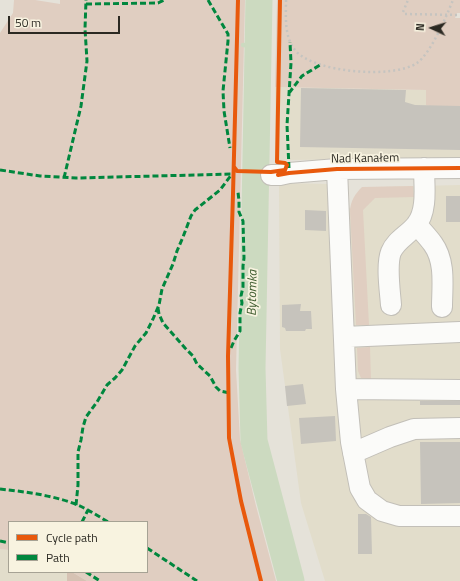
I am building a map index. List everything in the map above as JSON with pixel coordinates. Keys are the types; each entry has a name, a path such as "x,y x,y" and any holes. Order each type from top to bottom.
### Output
{"street":[{"path":"391,305 389,266 391,252 399,241 417,225 422,214 424,203 424,168"},
{"name":"Nad Kanałem","path":"270,175 337,169 460,168"},
{"path":"337,169 346,389 351,442 360,488 367,500 382,511 399,516 460,516"},
{"path":"417,225 434,245 439,256 442,266 442,307"},
{"path":"344,337 460,332"},
{"path":"346,389 460,390"},
{"path":"353,453 401,432 414,429 460,428"}],"path":[{"path":"286,0 288,32 290,42 294,50 311,62 340,70 356,72 392,71 407,68 416,63 425,55 447,15 453,0"},
{"path":"408,0 404,13 460,15"}],"shaded area":[{"path":"14,0 35,0 60,4 60,0 245,0 236,370 240,439 276,581 87,581 74,573 148,573 148,521 8,521 8,550 0,549 0,33 13,13"},
{"path":"277,0 460,0 460,13 457,13 455,18 460,18 460,113 426,105 426,90 275,87"},
{"path":"275,87 427,90 460,113 460,159 275,160"},
{"path":"279,183 331,184 331,207 352,208 374,187 460,185 460,581 325,581 301,503 280,349"},
{"path":"413,186 414,197 375,198 363,210 369,325 356,325 350,210 352,200 362,187"},
{"path":"370,347 371,379 361,378 358,371 357,348"},
{"path":"0,549 8,550 8,573 67,573 67,581 0,581"},
{"path":"67,573 74,573 87,581 67,581"}],"building":[{"path":"301,88 406,90 405,102 415,105 460,106 460,150 300,147"},
{"path":"446,196 460,196 460,222 446,222"},
{"path":"305,210 326,211 326,231 305,230"},
{"path":"301,304 300,311 311,311 312,329 306,329 305,331 286,331 285,328 282,327 282,305"},
{"path":"303,384 306,404 287,406 285,386"},
{"path":"420,401 460,401 460,405 420,405"},
{"path":"335,416 336,441 301,444 299,418"},
{"path":"420,442 460,442 460,503 421,504"},
{"path":"358,514 366,514 371,517 372,554 358,554"}],"waterway":[{"name":"Bytomka","path":"259,0 252,368 254,441 291,581"},
{"path":"243,45 258,46"}],"marked path":[{"path":"64,178 81,106 87,61 85,29 86,0"},
{"path":"86,4 158,3 164,0"},
{"path":"208,0 228,34 223,91 224,111 230,148"},
{"path":"289,168 287,125 291,63 290,42"},
{"path":"289,93 302,76 320,65"},
{"path":"0,170 40,176 76,178 235,174"},
{"path":"76,505 78,485 78,452 86,417 107,385 122,370 135,346 146,333 159,305 162,289 191,216 195,210 220,190 232,174"},
{"path":"231,348 240,331 241,296 243,287 243,221 239,212 238,192"},
{"path":"158,308 163,323 193,356 197,364 210,376 216,387 220,391 230,393"},
{"path":"0,489 32,493 65,500 84,508 106,521"},
{"path":"82,521 88,510"},
{"path":"0,541 8,543"},
{"path":"148,549 197,581"},
{"path":"88,573 100,581"}],"cycle path":[{"path":"238,0 228,356 229,438 241,501 261,581"},
{"path":"234,167 237,171 271,172 285,170 287,165 285,163 277,162 280,0"},
{"path":"278,175 337,169 460,168"}]}
